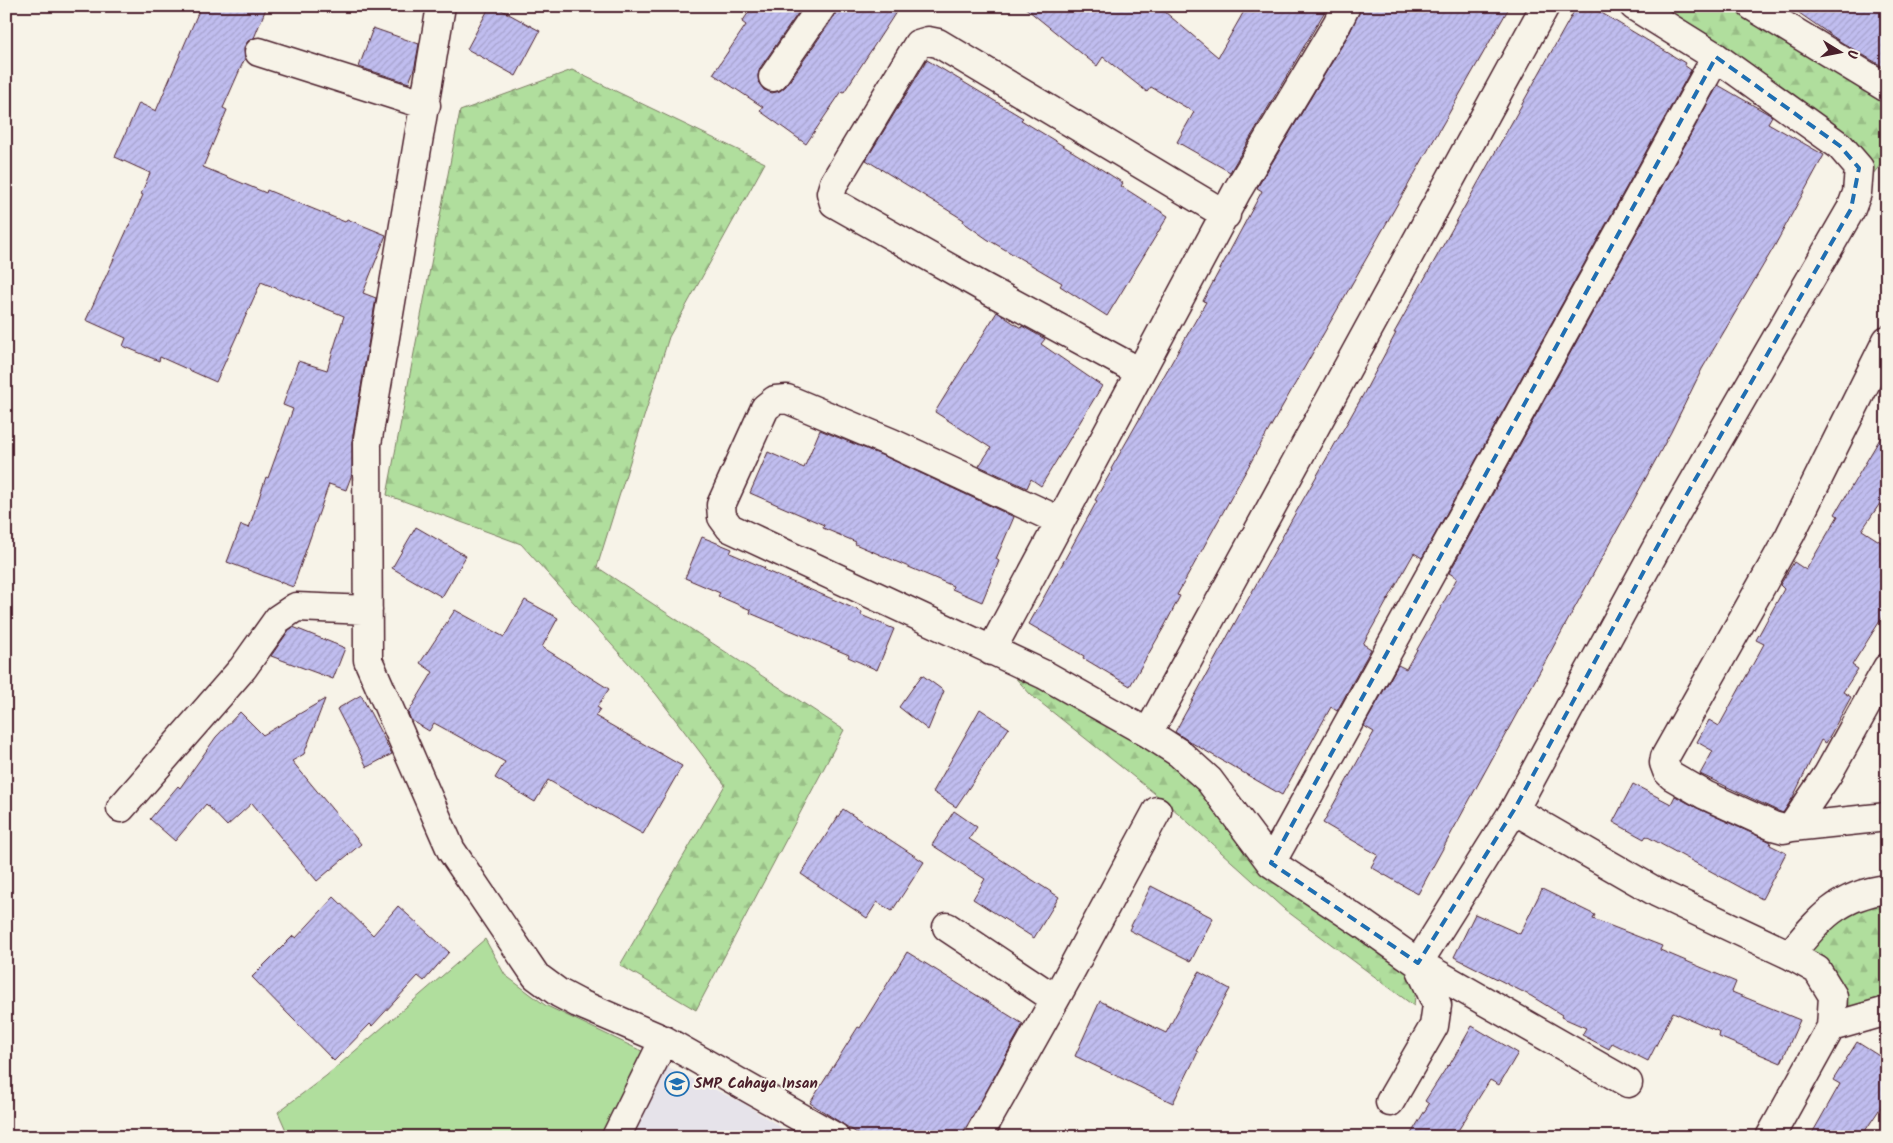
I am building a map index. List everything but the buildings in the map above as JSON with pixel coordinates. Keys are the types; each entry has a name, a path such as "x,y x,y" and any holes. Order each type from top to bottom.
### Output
{"street":[{"path":"441,6 426,105 367,444 368,660 451,850 536,976 558,993 578,1004 664,1040 835,1137"},
{"path":"773,77 822,6"},
{"path":"991,650 1226,215 1237,191 1346,6"},
{"path":"1148,733 1545,6"},
{"path":"1418,963 1514,810 1669,525 1851,209 1857,193 1859,168 1840,146 1716,57 1634,6"},
{"path":"1768,11 1887,88"},
{"path":"1140,372 834,203 831,193 834,183 918,44 928,41 938,43 1226,215"},
{"path":"258,52 426,105"},
{"path":"1271,864 1716,57"},
{"path":"1887,340 1790,535 1665,757 1664,763 1667,771 1705,795 1778,828 1887,817"},
{"path":"1060,521 892,443 787,399 775,400 765,408 721,505 722,517 730,528 1045,675 1148,733 1179,753 1208,780 1271,864 1363,924 1418,963 1628,1083"},
{"path":"121,808 244,668 278,619 296,607 368,610"},
{"path":"1792,827 1828,774 1887,668"},
{"path":"1514,810 1658,893 1790,955 1817,970 1833,996 1831,1027 1770,1137"},
{"path":"978,1137 1055,1000 1157,811"},
{"path":"1790,955 1814,925 1840,904 1868,891 1887,889"},
{"path":"946,927 1055,1000"},
{"path":"1390,1102 1434,1026 1436,1005 1418,963"},
{"path":"1831,1027 1887,1011"},
{"path":"616,1137 664,1040"}],"highlighted area":[{"path":"1716,57 1840,146 1859,168 1851,209 1669,525 1514,810 1418,963 1271,863"}],"shaded area":[{"name":"SMP Cahaya Insan","path":"662,1064 743,1103 796,1137 624,1137"}],"green space":[{"path":"1634,6 1752,6 1887,88 1887,157 1857,193 1859,168"},
{"path":"572,70 765,163 669,337 597,567 844,730 696,1010 620,965 725,785 656,694 521,544 387,495 460,111"},
{"path":"991,651 1108,709 1243,825 1418,963 1414,1006 1284,909 1169,805 1031,695"},
{"path":"1887,889 1887,1011 1831,1027 1833,996 1790,955"},
{"path":"485,939 505,975 545,1005 648,1054 607,1137 289,1137 278,1112 326,1076"}],"place":[{"name":"SMP Cahaya Insan","path":"677,1084"}]}
